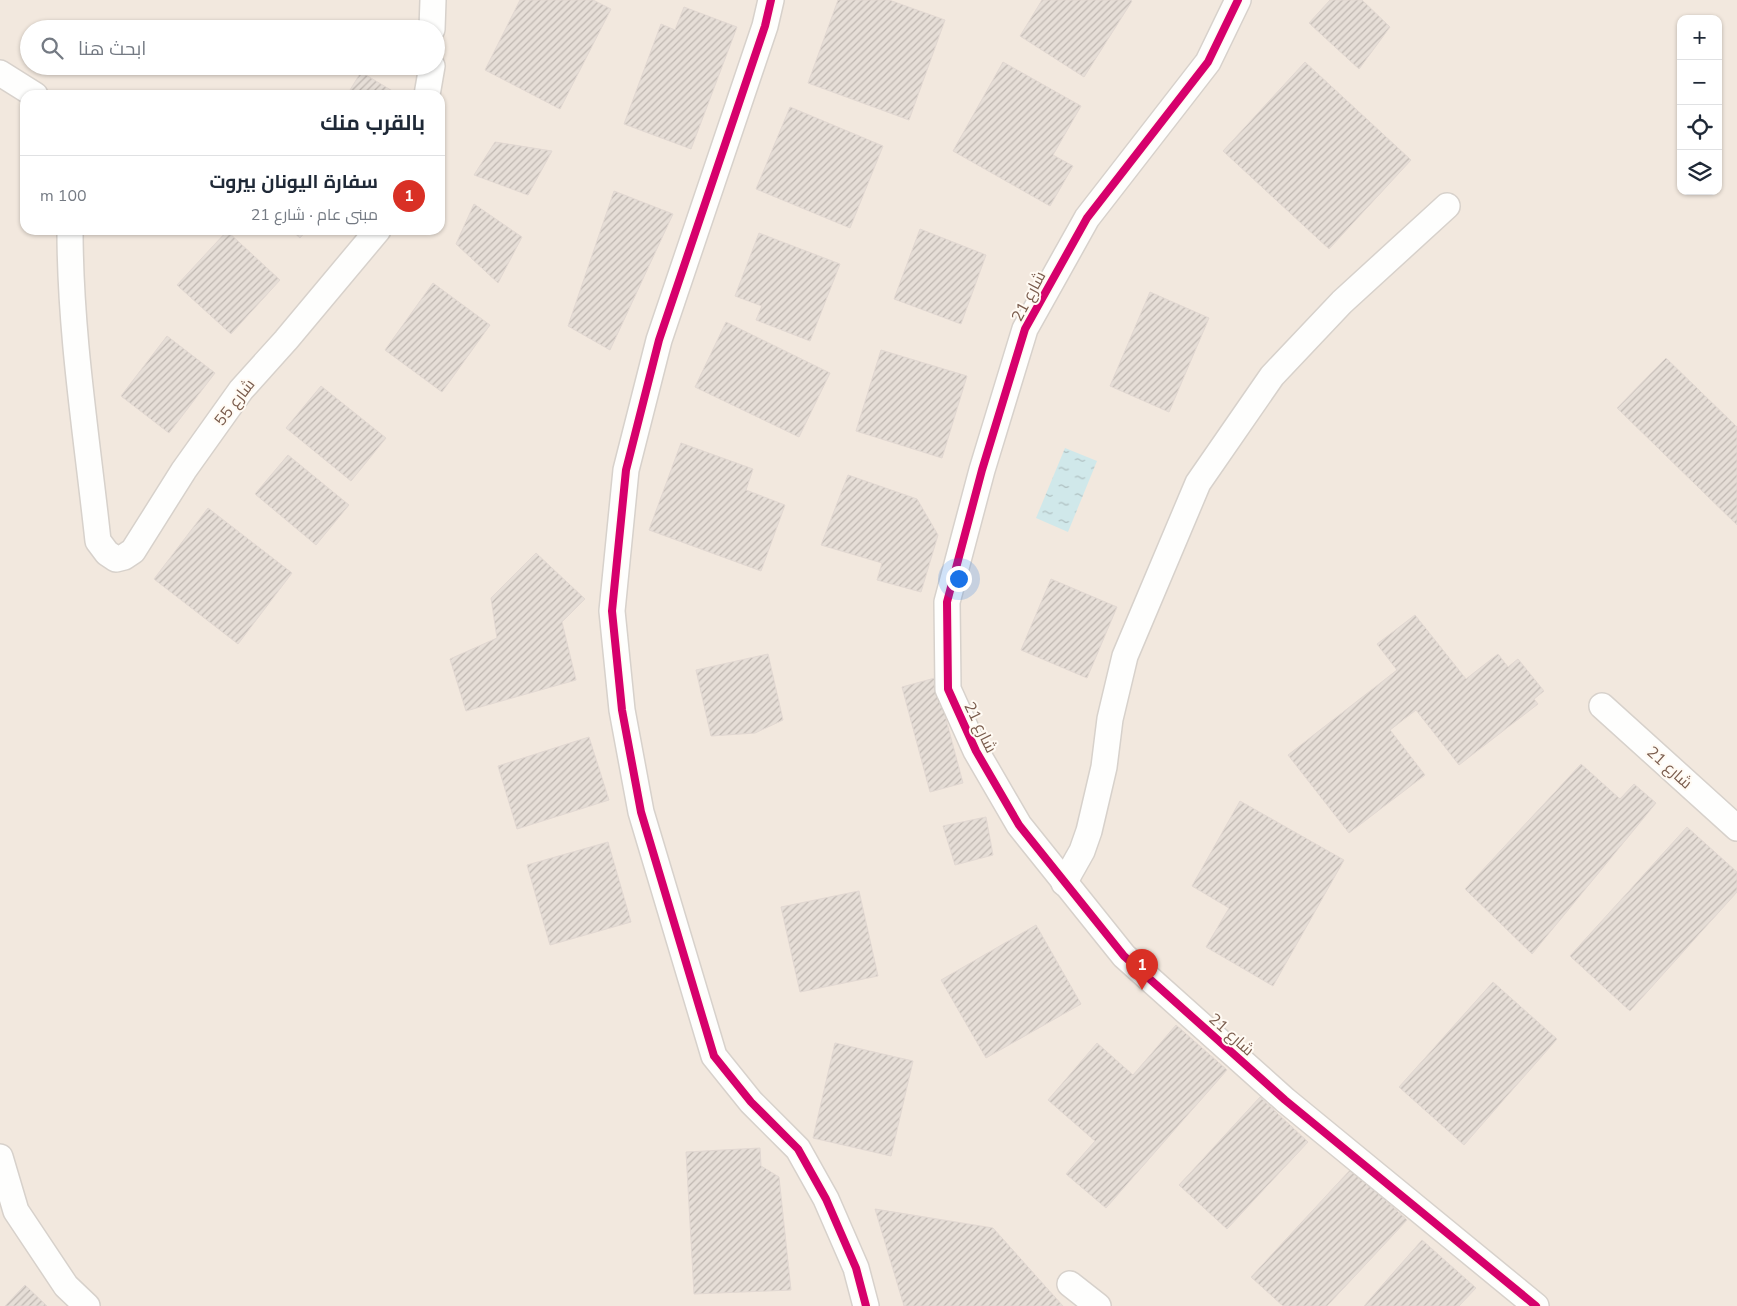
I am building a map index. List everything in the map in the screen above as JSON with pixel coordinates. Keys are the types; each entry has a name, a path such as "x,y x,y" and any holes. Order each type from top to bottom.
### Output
{"street":[{"path":"432,0 432,20"},
{"path":"771,0 765,26 659,340 626,470 612,611 622,710 641,812 714,1056 751,1102 798,1149 833,1216 856,1268 866,1306"},
{"name":"شارع 21","path":"1238,0 1208,62 1087,218 1024,329 982,470 947,602 948,690 976,751 1019,825 1124,956 1285,1100 1536,1306"},
{"path":"0,74 27,90"},
{"path":"428,90 430,75"},
{"path":"1064,883 1082,851 1089,831 1104,768 1110,720 1125,656 1198,483 1272,376 1342,302 1447,206"},
{"name":"شارع 55","path":"70,235 70,266 79,375 98,541 107,553 116,559 133,552 184,470 241,390 351,265 374,235"},
{"name":"شارع 21","path":"1602,706 1737,828"},
{"path":"0,1157 16,1211 66,1286 87,1306"},
{"path":"1070,1284 1098,1306"}],"shaded area":[{"path":"0,0 1737,0 1737,1306 0,1306"}],"water":[{"path":"1065,448 1097,461 1068,532 1036,518"}],"building":[{"path":"520,0 593,0 611,9 560,109 485,70"},
{"path":"838,0 889,0 945,20 909,120 808,83"},
{"path":"1042,0 1132,1 1084,77 1020,36"},
{"path":"1330,0 1362,0 1390,27 1359,69 1309,23"},
{"path":"684,7 737,27 691,149 624,124 661,24 675,30"},
{"path":"1003,62 1081,106 1053,155 1073,166 1050,206 953,151"},
{"path":"1305,62 1411,160 1329,249 1223,151"},
{"path":"359,75 366,75 391,90 350,90"},
{"path":"790,107 883,146 850,228 756,189"},
{"path":"495,142 552,151 528,195 474,175"},
{"path":"614,191 673,214 610,350 568,326"},
{"path":"474,204 522,237 498,283 456,244"},
{"path":"920,229 986,255 961,324 894,299"},
{"path":"759,233 840,264 810,341 756,320 762,306 735,296"},
{"path":"223,235 231,235 280,280 231,334 177,285"},
{"path":"433,283 490,325 442,392 385,350"},
{"path":"1150,292 1209,318 1169,412 1110,386"},
{"path":"726,322 830,373 799,437 695,387"},
{"path":"167,336 215,373 169,433 121,396"},
{"path":"881,350 967,376 942,458 856,431"},
{"path":"1666,358 1737,427 1737,525 1617,408"},
{"path":"321,386 386,438 351,481 286,428"},
{"path":"681,443 753,469 746,490 785,505 761,571 649,530"},
{"path":"288,455 349,505 316,545 255,494"},
{"path":"848,475 917,499 938,535 921,592 877,580 882,563 821,545"},
{"path":"208,508 292,573 238,644 154,579"},
{"path":"536,553 585,599 562,622 576,680 466,711 450,659 497,638 491,598"},
{"path":"1051,579 1117,607 1087,678 1021,650"},
{"path":"1415,615 1466,679 1498,654 1508,667 1518,659 1544,691 1534,699 1538,704 1459,765 1416,710 1390,730 1425,775 1349,833 1288,755 1397,670 1377,644"},
{"path":"768,654 783,720 755,733 711,736 696,670"},
{"path":"935,678 963,783 930,792 902,687"},
{"path":"589,737 609,800 517,829 498,766"},
{"path":"1581,764 1620,799 1634,784 1656,803 1532,954 1465,889"},
{"path":"1240,801 1344,860 1273,986 1206,947 1229,908 1192,886"},
{"path":"986,817 993,855 955,865 943,826"},
{"path":"1687,827 1737,872 1737,892 1630,1011 1570,956"},
{"path":"608,842 631,922 550,945 527,865"},
{"path":"859,891 878,976 800,992 781,907"},
{"path":"1036,925 1081,1004 986,1058 941,980"},
{"path":"1493,982 1557,1039 1464,1145 1399,1087"},
{"path":"1176,1025 1227,1070 1106,1208 1066,1174 1095,1141 1048,1100 1097,1043 1133,1075"},
{"path":"835,1043 913,1061 891,1156 813,1138"},
{"path":"1260,1097 1308,1142 1227,1229 1179,1185"},
{"path":"760,1148 761,1166 779,1177 791,1290 694,1294 686,1152"},
{"path":"1351,1169 1407,1220 1327,1306 1283,1306 1251,1277"},
{"path":"875,1209 993,1228 1063,1306 904,1306"},
{"path":"1422,1240 1476,1288 1459,1306 1364,1306"},
{"path":"25,1285 47,1306 5,1306"}],"cycle path":[{"path":"771,0 765,26 659,340 626,470 612,611 622,710 641,812 714,1056 751,1102 798,1149 826,1199 856,1268 866,1306"},
{"path":"1238,0 1208,62 1087,218 1025,329 982,470 947,602 948,689 976,751 1019,825 1124,956 1285,1100 1536,1306"}],"place":[{"name":"سفارة اليونان بيروت","path":"1142,990"}]}
